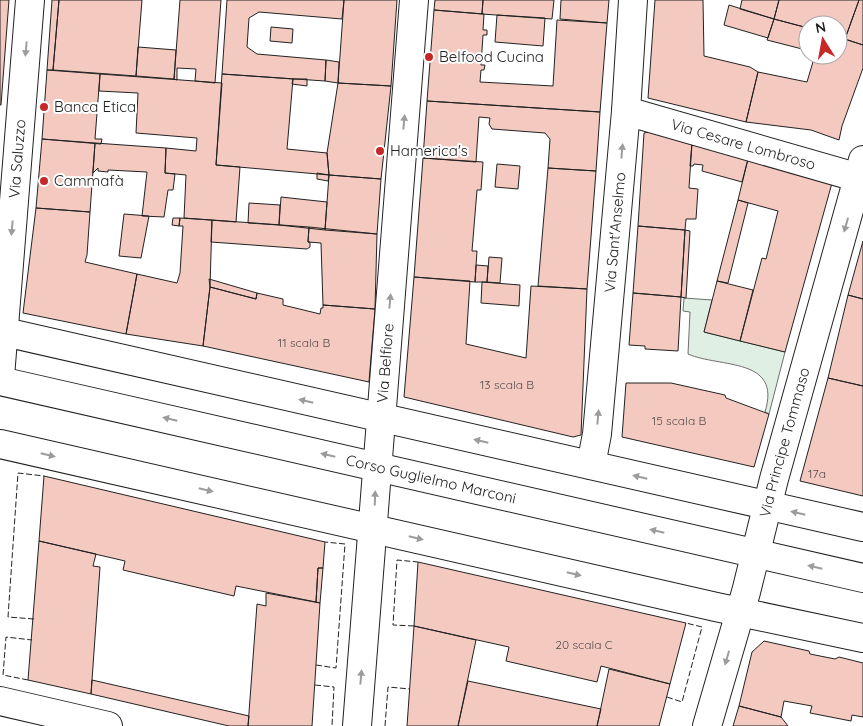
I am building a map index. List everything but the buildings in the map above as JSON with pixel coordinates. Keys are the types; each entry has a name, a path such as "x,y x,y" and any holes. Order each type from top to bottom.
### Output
{"street":[{"path":"0,154 12,0"},
{"name":"Via Saluzzo","path":"0,377 4,289 30,0"},
{"name":"Via Belfiore","path":"357,726 414,0"},
{"name":"Via Sant'Anselmo","path":"590,465 597,434 626,111 633,0"},
{"name":"Via Cesare Lombroso","path":"626,111 862,173"},
{"name":"Via Principe Tommaso","path":"707,726 862,173"},
{"path":"2,332 863,527"},
{"name":"Corso Guglielmo Marconi","path":"0,381 863,578"},
{"path":"0,444 716,607 863,638"},
{"path":"793,622 811,614 863,624"},
{"path":"0,701 108,726"}],"green space":[{"path":"684,298 712,300 704,332 785,352 769,414 765,412 768,394 765,382 757,373 731,364 688,354 690,312 683,311"}],"fence":[{"path":"34,619 8,617 18,473 44,476"},
{"path":"316,665 336,668 345,544 325,542"},
{"path":"414,626 393,625 397,560 418,562"},
{"path":"667,697 682,702 702,627 686,623"},
{"path":"28,680 3,675 6,637 32,640"},
{"path":"315,685 334,687 332,726"},
{"path":"385,726 388,687 410,689"}],"place":[{"name":"Belfood Cucina","path":"429,57"},
{"name":"Banca Etica","path":"44,107"},
{"name":"Hamerica's","path":"380,151"},
{"name":"Cammafà","path":"44,181"}]}
